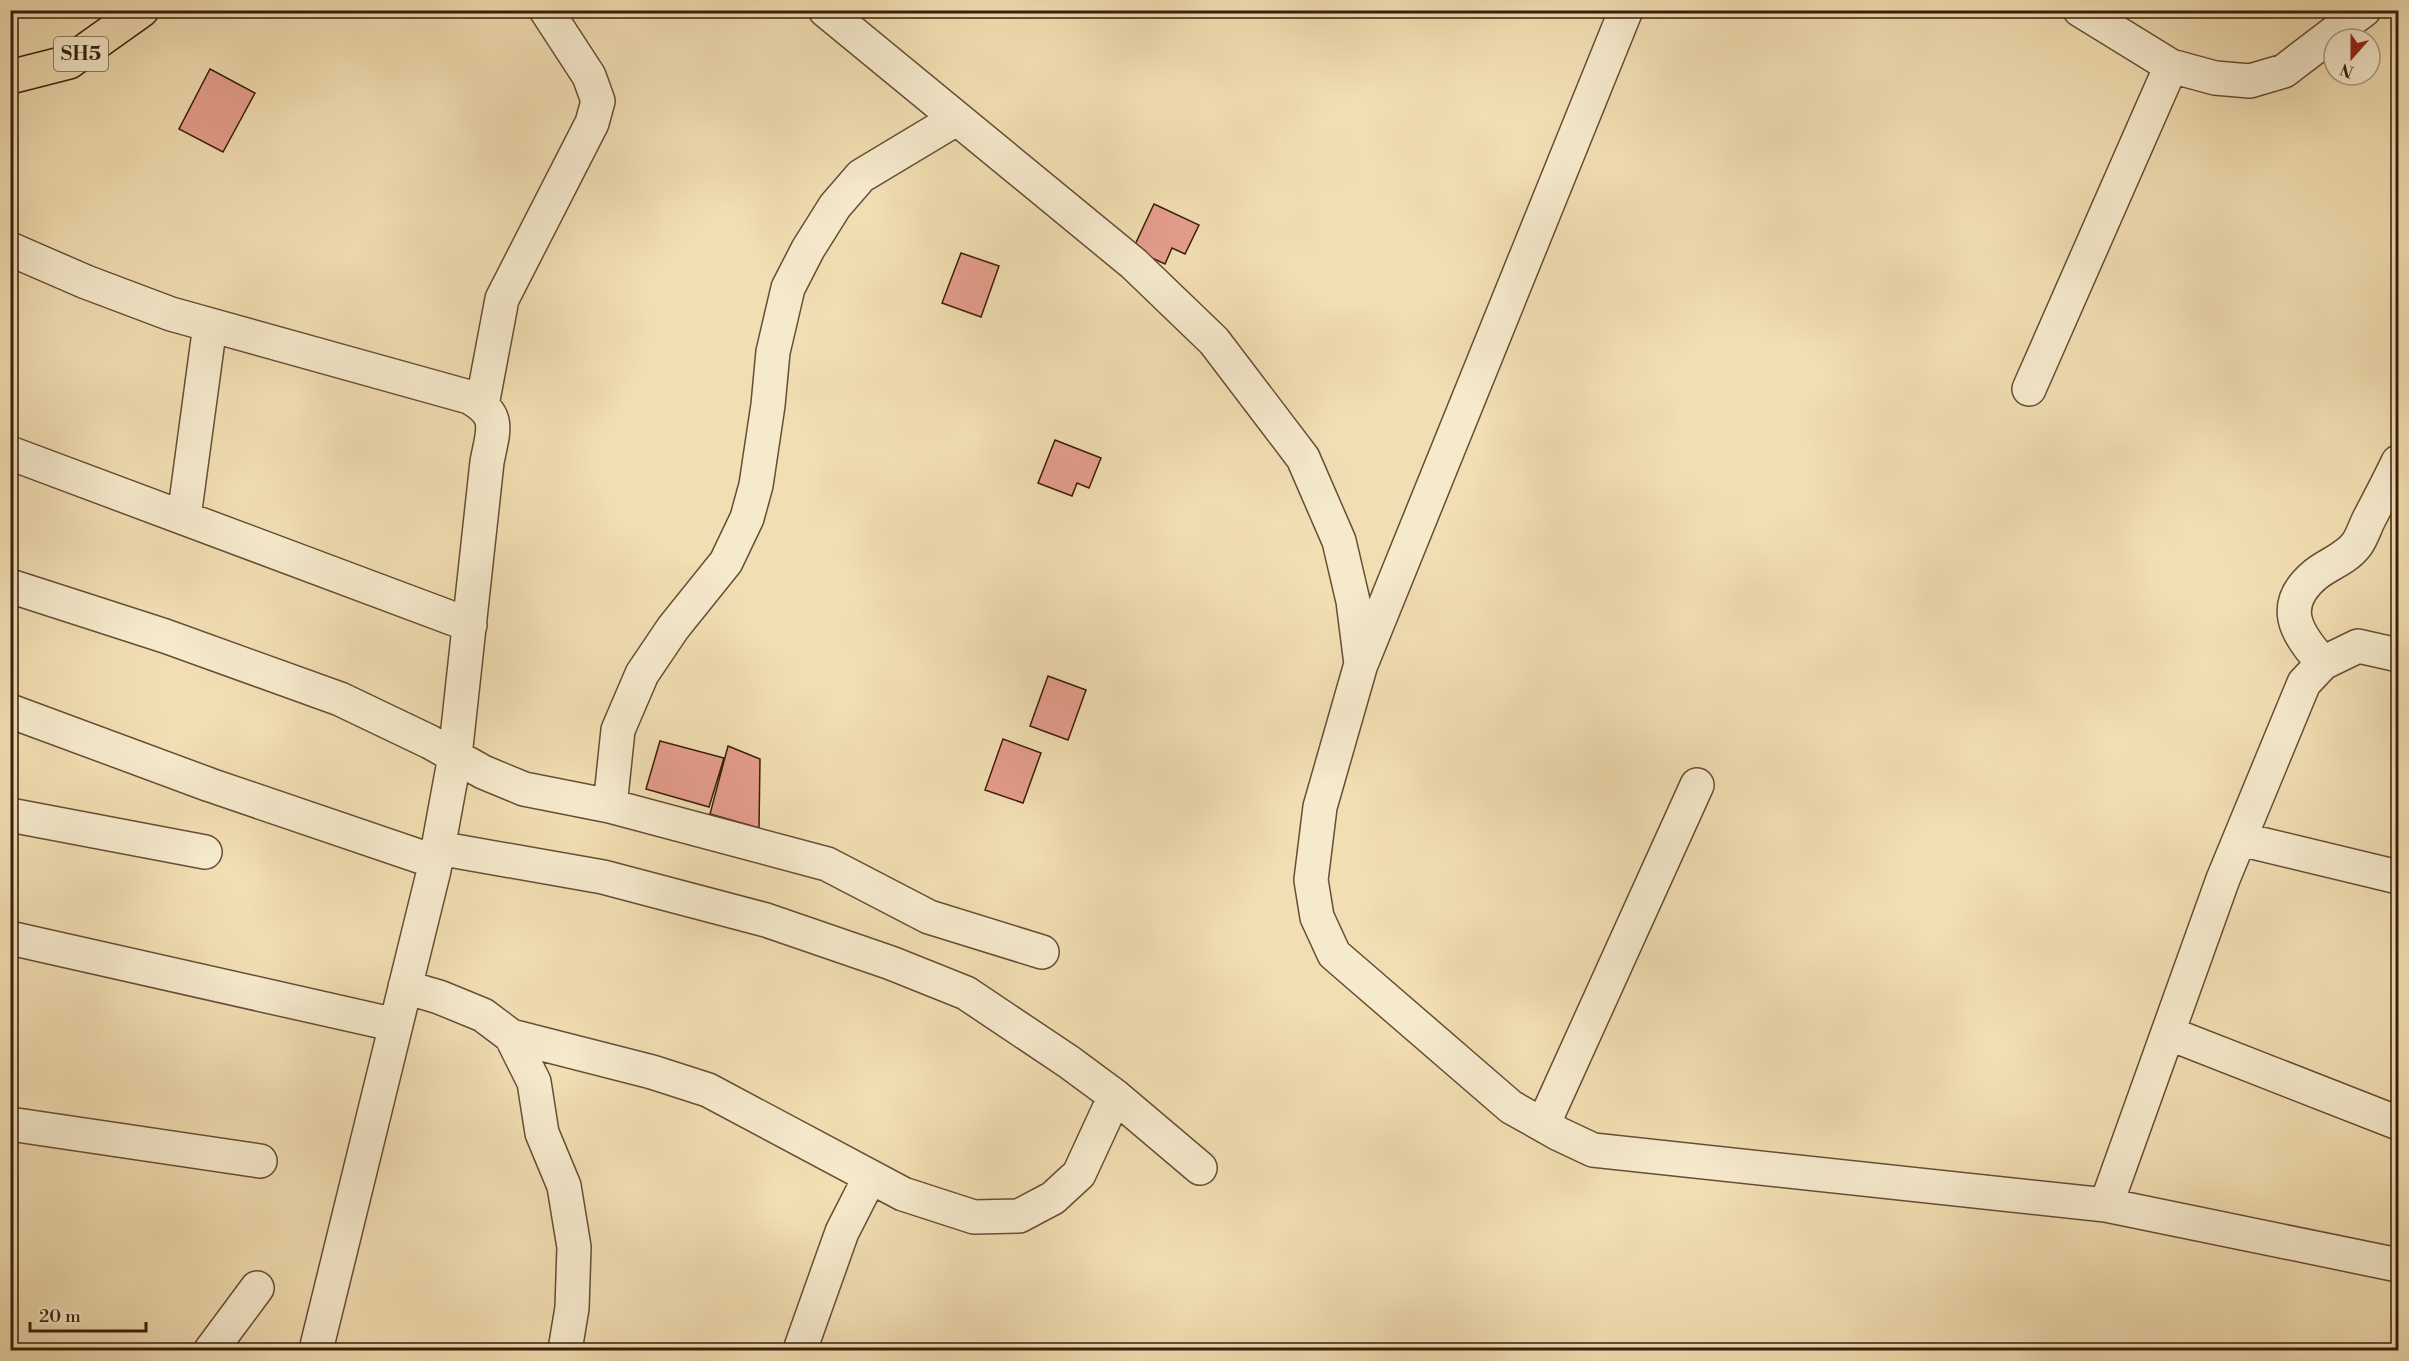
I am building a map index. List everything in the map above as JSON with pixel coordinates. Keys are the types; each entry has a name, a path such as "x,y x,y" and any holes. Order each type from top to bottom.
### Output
{"main road":[{"name":"SH5","path":"10,77 69,62 142,10"}],"street":[{"path":"482,405 502,299 592,123 598,101 590,76 546,10"},
{"path":"825,10 1134,264 1206,333 1303,458 1339,541 1353,601 1361,664"},
{"path":"1626,10 1361,664 1320,807 1311,880 1317,917 1334,954 1511,1107 1593,1149 2106,1205 2398,1265"},
{"path":"2080,10 2171,66 2215,78 2250,81 2284,71 2364,10"},
{"path":"2029,388 2171,66"},
{"path":"610,806 618,730 642,674 673,627 726,562 747,518 756,485 768,405 772,352 788,288 808,249 835,206 861,176 956,119"},
{"path":"10,249 86,282 171,314 469,397 482,405 491,415 493,430 487,462 455,756 437,855 315,1350"},
{"path":"184,518 210,325"},
{"path":"10,453 470,625"},
{"path":"2323,663 2309,648 2296,628 2294,606 2300,592 2317,573 2340,560 2357,544 2398,462"},
{"path":"10,586 165,636 340,699 483,772 524,789 610,806 827,864 929,917 1042,952"},
{"path":"2106,1205 2223,879 2304,683 2323,663 2383,635 2398,631"},
{"path":"2358,646 2398,655"},
{"path":"10,711 210,785 437,855 603,877 766,920 891,963 966,993 1019,1027 1115,1096 1200,1167"},
{"path":"1543,1125 1697,785"},
{"path":"10,815 205,852"},
{"path":"2240,840 2398,877"},
{"path":"10,938 396,1025"},
{"path":"405,987 439,997 483,1015 511,1036 652,1072 708,1089 903,1194 974,1216 1019,1216 1053,1198 1079,1174 1115,1096"},
{"path":"2168,1032 2398,1123"},
{"path":"511,1036 534,1082 542,1133 564,1186 574,1247 572,1308 565,1350"},
{"path":"10,1124 260,1161"},
{"path":"800,1350 842,1232 870,1177"},
{"path":"211,1350 257,1288"}],"building":[{"path":"210,69 255,93 223,152 179,129"},
{"path":"1154,204 1199,225 1185,254 1172,248 1165,264 1133,249"},
{"path":"961,253 999,266 981,317 942,303"},
{"path":"1055,440 1101,458 1089,488 1077,483 1072,496 1038,483"},
{"path":"1048,676 1086,690 1068,740 1030,726"},
{"path":"1003,739 1041,753 1023,803 985,790"},
{"path":"660,741 724,758 709,807 646,789"},
{"path":"728,746 760,759 759,828 710,814"}]}
